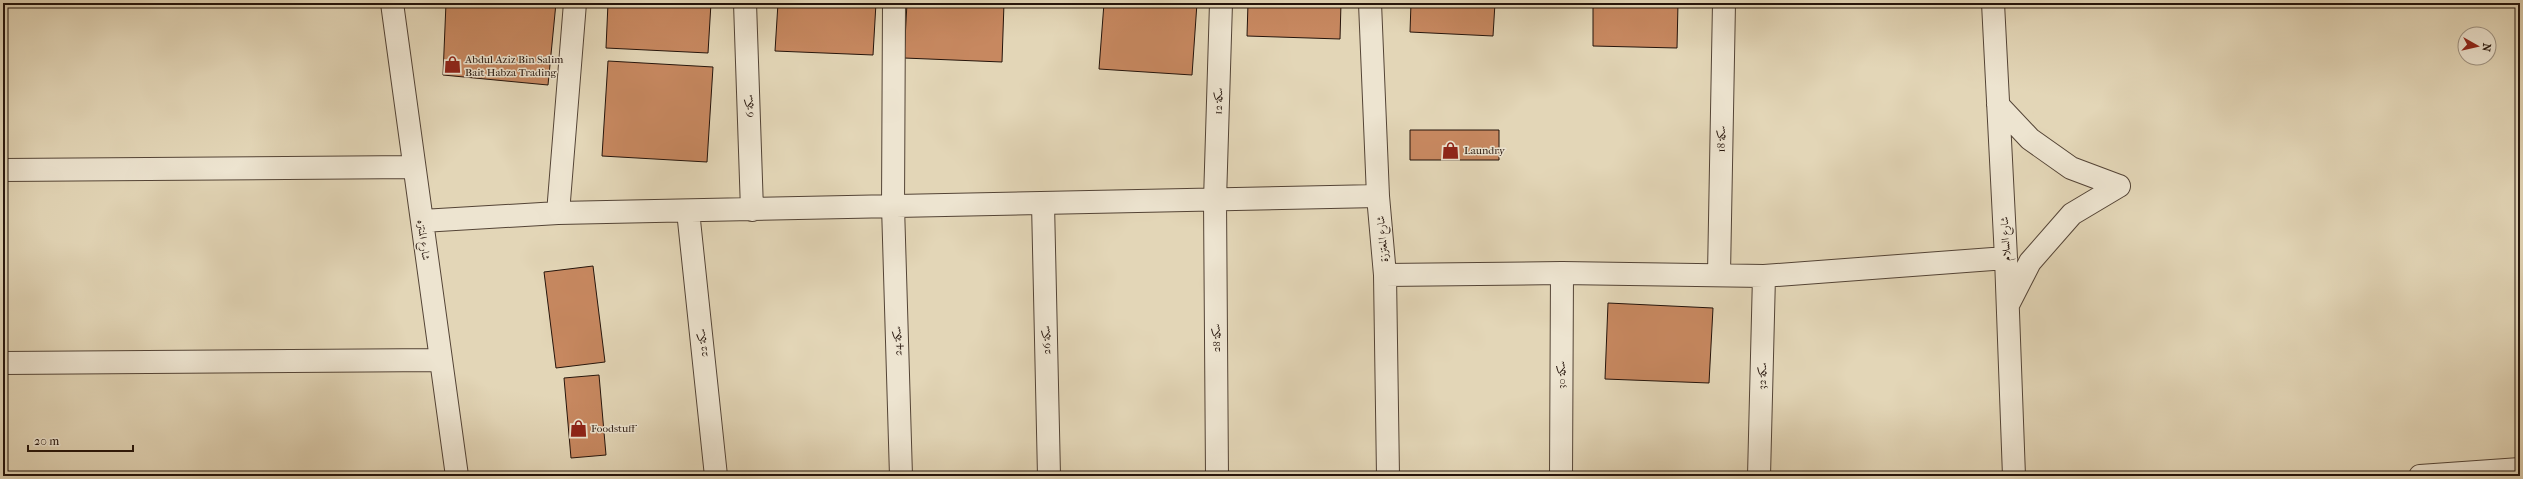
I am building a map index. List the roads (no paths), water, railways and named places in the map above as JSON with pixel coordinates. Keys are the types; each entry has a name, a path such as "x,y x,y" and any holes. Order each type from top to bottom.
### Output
{"street":[{"name":"شارع المنتزه","path":"392,3 457,476"},
{"path":"558,214 575,3"},
{"name":"سكة 6","path":"745,3 752,210"},
{"name":"سكة 24","path":"894,3 893,206 902,476"},
{"name":"سكة 12","path":"1215,200 1221,3"},
{"name":"شارع المعتززة","path":"1370,3 1378,196 1384,275 1388,476"},
{"name":"سكة 18","path":"1719,274 1724,3"},
{"name":"شارع السلام","path":"1993,3 2006,258 2014,476"},
{"path":"1998,104 2030,139 2071,168 2119,186 2072,214 2030,262 2008,306"},
{"path":"3,170 414,167"},
{"path":"422,221 558,214 1378,196"},
{"name":"سكة 28","path":"1215,200 1217,476"},
{"name":"سكة 26","path":"1043,203 1049,476"},
{"name":"سكة 22","path":"688,211 716,476"},
{"path":"1384,275 1562,273 1719,274 1764,276 2006,258"},
{"name":"سكة 30","path":"1561,476 1562,273"},
{"name":"سكة 32","path":"1759,476 1764,276"},
{"path":"3,363 440,360"},
{"path":"2420,476 2520,469"}],"place":[{"name":"Abdul Aziz Bin Salim Bait Habza Trading","path":"452,65"},
{"name":"Laundry","path":"1451,150"},
{"name":"Foodstuff","path":"578,428"}]}
